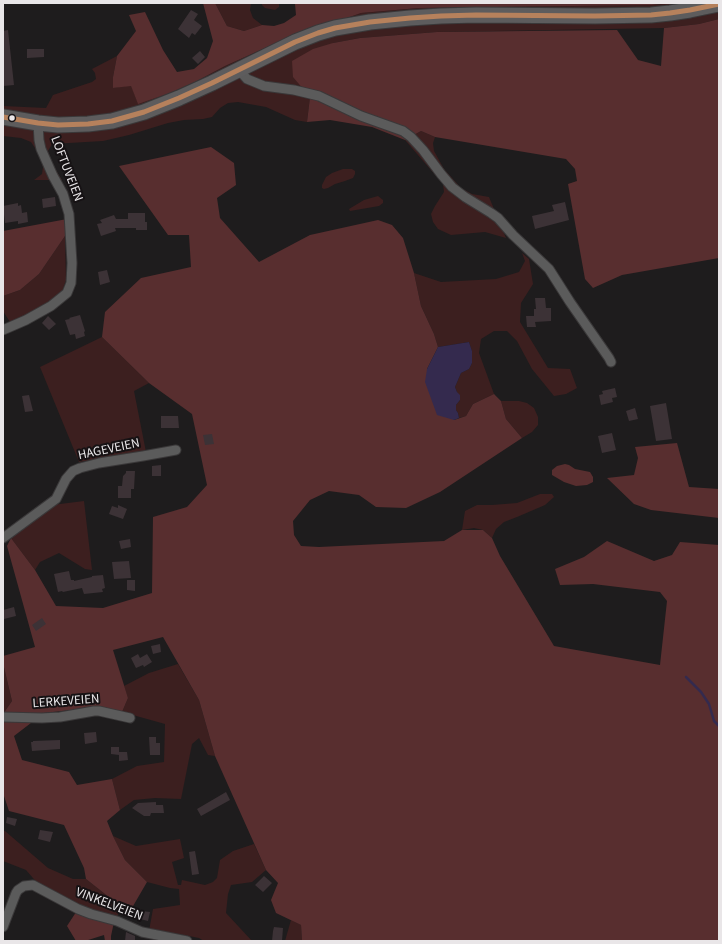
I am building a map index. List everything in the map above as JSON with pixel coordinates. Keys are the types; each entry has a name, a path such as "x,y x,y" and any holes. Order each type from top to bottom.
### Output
{"main road":[{"path":"3,117 38,123 80,124 112,120 144,112 212,83 295,42 335,28 370,22 410,18 476,15 651,15 690,10 719,4"}],"street":[{"path":"239,70 247,79 264,86 290,89 319,96 361,116 403,131 411,137 452,186 465,197 498,218 513,235 549,269 611,362"},
{"name":"LOFTUVEIEN","path":"3,330 51,306 67,293 71,283 71,224 69,214 63,194 41,149 38,123"},
{"name":"HAGEVEIEN","path":"3,538 56,499 66,479 73,471 99,463 176,450"},
{"name":"LERKEVEIEN","path":"3,717 60,717 99,711 130,718"},
{"name":"VINKELVEIEN","path":"3,927 18,890 24,886 33,885 78,910 117,921 142,932 187,941"}],"shaded area":[{"path":"203,3 215,3 227,26 244,31 262,25 274,26 284,23 296,15 294,3 670,3 652,5 419,8 361,13 274,44 225,66 195,82 138,104 131,86 113,88 113,77 117,56 136,31 129,15 145,12 163,50 177,72 194,69 207,58 213,41"},
{"path":"215,3 251,3 250,10 253,18 262,25 244,31 227,26"},
{"path":"262,3 279,3 279,7 275,10 265,8"},
{"path":"671,3 719,3 719,19 699,24 664,28 437,32 360,38 333,43 310,97 307,122 295,120 266,107 238,102 228,103 220,108 212,117 168,123 103,141 52,144 48,151 54,167 62,180 34,180 42,174 43,167 39,154 31,142 21,138 3,136 3,106 46,108 53,95 92,82 96,79 95,73 92,69 117,56 113,77 113,88 131,85 138,103 195,82 225,66 274,44 361,13 419,8 652,5"},
{"path":"719,19 719,258 622,275 593,288 585,279 568,184 577,181 575,169 566,159 435,137 421,131 405,140 372,127 330,120 307,122 310,97 293,77 292,61 313,49 333,43 360,38 437,32 617,30 638,60 661,66 664,28 699,24"},
{"path":"421,131 435,137 433,143 434,151 444,169 461,188 472,194 489,197 506,238 485,232 451,235 438,229 433,222 431,214 444,192 443,184 405,140"},
{"path":"211,147 234,163 236,185 217,198 220,218 259,262 310,235 378,220 392,225 403,238 414,273 421,306 434,334 438,347 427,369 454,420 466,416 473,404 494,394 501,401 506,419 522,438 440,492 406,508 376,507 359,495 329,491 310,500 293,521 294,535 301,546 319,547 444,541 462,530 483,530 492,538 500,556 554,646 660,665 667,601 660,592 593,584 560,585 555,569 584,557 607,541 654,561 672,555 680,542 719,545 719,941 302,941 301,925 276,913 271,900 278,883 266,870 215,756 199,700 163,637 113,650 128,698 122,712 99,707 44,713 14,736 22,760 69,772 77,785 112,779 120,810 107,821 125,860 147,882 129,913 86,879 84,868 64,825 9,811 3,793 3,714 12,701 3,663 3,656 35,647 7,546 11,538 35,570 56,606 103,608 152,593 153,517 187,507 207,485 192,414 149,383 102,337 105,312 141,278 191,267 189,235 168,235 119,166"},
{"path":"343,169 352,169 355,171 353,178 328,188 322,188 326,177"},
{"path":"378,196 383,200 383,203 379,206 350,211 349,209 364,200"},
{"path":"67,219 65,236 39,274 20,290 3,296 3,231"},
{"path":"65,236 66,280 62,292 49,302 10,322 3,311 3,296 20,290 39,274"},
{"path":"522,253 529,259 533,284 521,303 520,322 548,368 570,369 577,388 566,394 554,396 532,369 517,341 507,331 494,331 481,339 479,353 494,394 473,404 466,416 459,418 456,405 460,400 455,387 461,373 469,369 472,363 472,351 469,342 438,347 434,334 421,306 414,273 441,282 496,279 519,272 525,261"},
{"path":"102,337 149,383 134,391 146,452 79,462 40,367"},
{"path":"469,342 472,351 472,363 469,369 461,373 455,387 460,395 460,400 456,405 459,418 454,420 437,415 425,382 427,369 438,347"},
{"path":"501,401 519,401 527,403 534,408 538,417 538,425 532,432 522,438 506,419"},
{"path":"677,443 689,487 719,489 719,518 651,510 634,504 607,478 634,475 638,458 635,447"},
{"path":"565,464 575,469 590,472 593,477 593,482 587,485 576,486 564,482 552,475 552,470 557,466"},
{"path":"540,494 552,494 554,497 545,505 504,522 496,529 492,538 483,530 474,528 462,530 465,511 477,505 517,503"},
{"path":"84,501 92,570 85,569 59,553 40,562 35,570 11,538 52,505"},
{"path":"3,663 12,701 3,714"},
{"path":"178,664 199,700 215,756 208,755 199,738 192,744 181,799 155,798 134,800 120,810 112,779 137,766 164,762 165,724 122,712 128,698 124,686 149,673"},
{"path":"3,831 5,831 48,868 73,879 86,879 129,913 119,913 114,922 39,885 26,870 3,861"},
{"path":"113,836 136,846 180,839 184,858 172,862 178,885 181,885 182,880 205,885 213,882 217,878 220,860 233,851 254,844 266,870 252,882 231,885 228,894 226,913 252,941 204,941 199,938 179,934 149,931 153,909 180,905 179,889 147,882 125,860"},
{"path":"80,906 114,922 111,941 105,941 104,935 85,941 76,941 67,926"},
{"path":"291,920 301,925 302,941 285,941"}],"building":[{"path":"191,10 198,14 194,20 202,26 195,35 192,33 189,38 178,29"},
{"path":"8,30 14,85 3,86 3,31"},
{"path":"27,49 44,49 44,57 27,58"},
{"path":"200,51 205,57 198,64 192,58"},
{"path":"55,197 56,206 43,208 42,199"},
{"path":"565,202 569,220 535,229 532,216 554,211 552,205"},
{"path":"18,203 18,206 21,205 22,213 27,212 28,222 18,224 18,221 5,223 3,206"},
{"path":"128,213 145,213 147,230 136,230 136,228 115,228 116,231 101,236 97,224 102,223 100,220 114,215 116,219 128,219"},
{"path":"107,270 110,282 100,285 98,272"},
{"path":"535,298 545,298 546,308 551,308 551,321 535,322 536,327 527,327 526,316 534,316 534,309 536,309"},
{"path":"80,315 85,336 76,339 75,334 70,335 65,320"},
{"path":"48,316 56,324 49,330 42,323"},
{"path":"615,388 617,397 612,398 613,402 601,405 599,395 603,394 602,391"},
{"path":"29,395 33,411 25,412 22,396"},
{"path":"666,403 672,439 656,441 650,406"},
{"path":"635,408 638,419 629,421 626,411"},
{"path":"161,416 178,416 179,428 161,428"},
{"path":"612,433 616,450 602,453 598,436"},
{"path":"212,434 214,444 205,445 203,435"},
{"path":"161,465 161,476 152,476 152,466"},
{"path":"126,471 135,471 134,489 131,489 131,498 118,498 118,486 122,486 123,476"},
{"path":"118,505 127,509 123,519 109,514 112,506 118,508"},
{"path":"130,539 131,547 121,549 119,541"},
{"path":"129,561 131,578 114,579 112,562"},
{"path":"69,571 71,580 74,581 92,576 103,575 105,588 102,589 103,592 84,594 82,588 58,592 54,574"},
{"path":"127,580 135,580 135,591 127,590"},
{"path":"14,607 16,616 4,619 3,610"},
{"path":"42,618 46,624 36,631 32,625"},
{"path":"160,644 161,652 153,654 151,646"},
{"path":"138,654 140,658 147,654 152,662 144,667 143,665 136,668 131,658"},
{"path":"96,732 97,742 85,744 84,733"},
{"path":"149,737 156,737 156,743 160,743 160,755 150,755"},
{"path":"60,740 60,749 32,751 31,742 33,741"},
{"path":"111,747 119,747 119,752 127,752 128,760 119,761 119,755 111,754"},
{"path":"226,792 230,800 201,816 197,809"},
{"path":"156,802 156,805 163,805 164,813 151,813 150,816 144,816 132,808 138,803"},
{"path":"7,817 17,819 15,826 6,823"},
{"path":"40,830 53,832 50,842 38,839"},
{"path":"195,851 199,874 192,875 189,852"},
{"path":"264,876 272,883 263,892 255,885"},
{"path":"142,911 150,912 148,921 140,919"},
{"path":"274,927 283,928 282,941 272,941"},
{"path":"126,932 135,936 135,941 125,941"}],"waterway":[{"path":"686,677 701,692 709,704 714,721 719,726"}],"transit line":[{"path":"3,117 58,125 88,124 112,121 144,112 179,98 295,42 318,33 335,28 370,22 410,18 476,15 651,15 690,10 719,4"}]}
